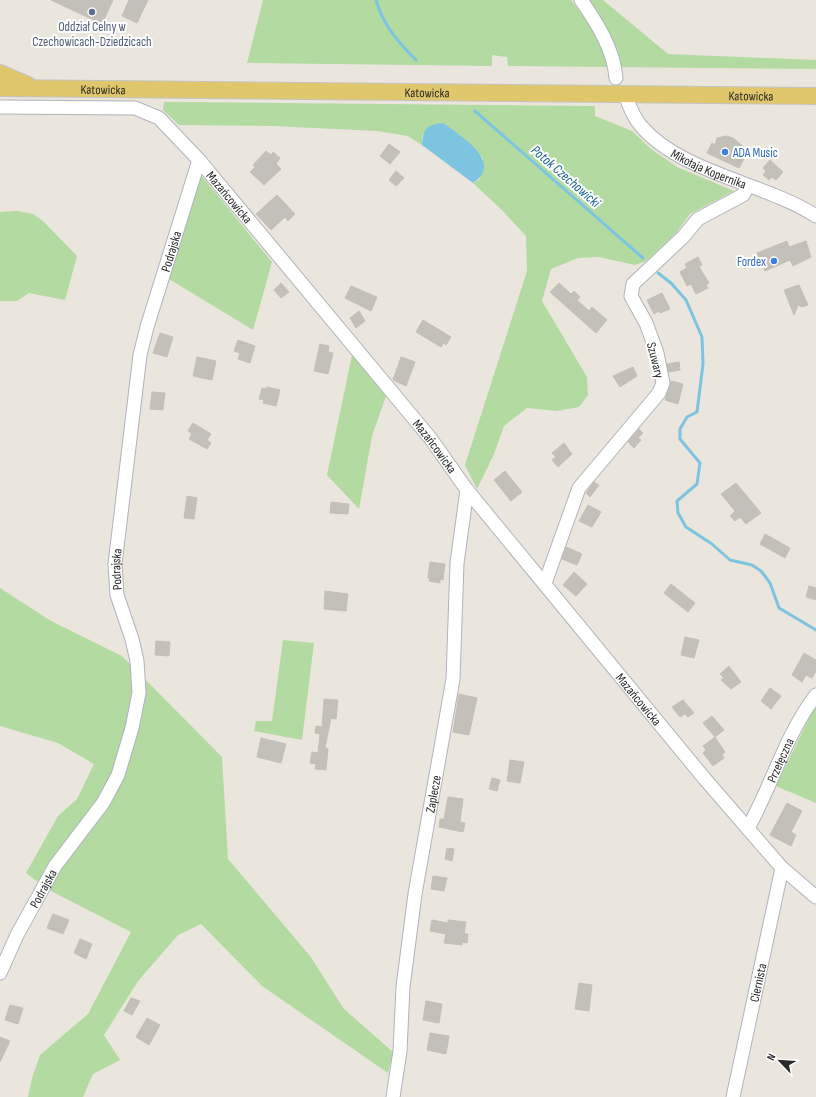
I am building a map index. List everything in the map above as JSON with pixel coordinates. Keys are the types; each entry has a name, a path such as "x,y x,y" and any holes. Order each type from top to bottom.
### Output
{"main road":[{"name":"Katowicka","path":"0,73 37,89"},
{"name":"Katowicka","path":"0,88 816,96"}],"street":[{"path":"581,0 609,48 615,64 616,78"},
{"name":"Mikołaja Kopernika","path":"625,94 633,115 641,127 659,144 685,158 748,186 798,205 816,216"},
{"name":"Mazańcowicka","path":"0,107 135,108 158,118 199,160 431,439 467,490 704,778 782,868 816,897"},
{"name":"Podrajska","path":"0,973 17,935 55,866 103,802 118,775 132,728 139,693 137,661 132,639 117,595 115,564 140,356 147,327 199,160"},
{"name":"Szuwary","path":"545,583 579,488 658,393 663,383 657,353 646,323 631,296 633,284 683,237 698,219 743,195 748,186"},
{"name":"Zaplecze","path":"393,1097 400,1051 402,987 415,894 453,679 457,563 467,490"},
{"name":"Przełęczna","path":"748,828 759,808 802,713 816,695"},
{"name":"Ciernista","path":"733,1097 782,868"}],"green space":[{"path":"263,0 571,0 580,12 587,0 603,0 668,54 816,60 816,69 508,66 507,57 492,55 492,66 247,63"},
{"path":"164,102 595,106 595,116 632,131 651,149 677,167 734,191 690,214 676,233 646,261 635,265 599,257 578,258 551,269 542,301 587,377 588,395 579,407 557,411 527,408 504,426 494,454 477,489 465,465 527,271 526,236 502,210 473,183 480,179 483,158 459,135 442,123 422,135 422,145 408,136 377,131 273,126 179,125 163,110"},
{"path":"201,175 272,262 253,330 169,279"},
{"path":"17,211 33,214 43,221 77,256 65,300 29,293 17,301 0,301 0,212"},
{"path":"352,355 386,396 372,436 359,509 327,475"},
{"path":"0,588 51,621 122,656 222,757 228,859 310,956 344,1009 393,1052 388,1073 262,986 201,924 178,935 138,981 104,1035 120,1060 93,1074 83,1097 28,1097 32,1078 40,1055 88,1014 131,932 47,889 26,873 58,816 77,799 94,764 58,743 0,726"},
{"path":"283,640 314,643 302,740 254,731 256,721 272,721"},
{"path":"815,706 816,707 816,803 776,786"}],"water":[{"path":"443,123 468,142 482,158 484,167 482,175 473,183 422,145 423,135 426,129 433,125"}],"building":[{"name":"Oddział Celny w Czechowicach-Dziedzicach","path":"51,0 113,0 102,24"},
{"path":"129,0 148,0 137,23 122,16"},
{"name":"ADA Music","path":"726,136 733,138 743,146 746,155 739,168 707,153 712,143 715,145 717,138"},
{"path":"389,144 400,152 390,164 380,156"},
{"path":"266,151 271,155 273,152 280,158 276,164 281,169 264,185 250,172 255,167 253,165"},
{"path":"770,160 783,172 776,180 772,177 769,180 763,175 766,171 763,168"},
{"path":"396,171 404,178 396,186 389,180"},
{"path":"277,195 295,214 288,221 285,217 271,230 256,214"},
{"path":"787,241 789,247 806,241 811,257 793,266 790,260 765,271 757,253"},
{"path":"698,257 702,265 699,266 709,283 706,285 708,288 696,294 691,284 687,286 680,272 687,268 685,264"},
{"path":"281,283 289,292 281,298 274,290"},
{"path":"559,283 571,294 574,291 580,297 577,300 589,311 592,307 607,320 596,333 550,292"},
{"path":"799,285 808,305 802,307 798,305 794,315 784,290"},
{"path":"351,286 377,297 371,311 345,298"},
{"path":"662,293 670,309 660,313 659,311 654,314 647,300"},
{"path":"359,311 365,321 356,328 350,318"},
{"path":"423,320 451,337 446,345 443,343 441,347 416,332"},
{"path":"160,333 173,337 167,357 153,353"},
{"path":"238,340 255,346 250,363 238,359 240,353 234,351"},
{"path":"320,344 329,346 328,352 333,353 328,374 314,371"},
{"path":"197,357 216,361 212,380 193,376"},
{"path":"401,357 415,362 406,386 393,380"},
{"path":"679,362 680,370 669,372 667,364"},
{"path":"633,367 637,376 620,387 613,376"},
{"path":"671,381 683,384 678,404 665,400"},
{"path":"267,387 280,390 276,406 263,403 264,400 259,399 262,388 267,389"},
{"path":"152,392 165,393 163,410 150,409"},
{"path":"193,423 211,434 207,440 211,443 207,449 189,439 192,434 188,431"},
{"path":"639,429 643,433 638,438 641,440 634,448 628,442"},
{"path":"564,443 572,454 558,467 552,460 556,457 552,453"},
{"path":"505,471 522,492 511,501 494,480"},
{"path":"594,482 599,485 590,497 586,493"},
{"path":"736,483 761,513 746,524 740,517 735,521 730,516 735,511 721,494"},
{"path":"187,496 197,498 194,519 184,518"},
{"path":"331,502 349,504 348,514 330,513"},
{"path":"588,505 601,512 592,527 579,521"},
{"path":"765,534 790,548 785,558 760,544"},
{"path":"566,547 582,554 577,565 562,559"},
{"path":"430,562 445,564 443,580 440,579 440,583 429,581"},
{"path":"574,572 587,584 576,596 563,585"},
{"path":"671,584 695,603 688,612 664,593"},
{"path":"809,586 816,588 816,600 806,597"},
{"path":"325,591 348,594 346,611 324,609"},
{"path":"685,637 699,640 694,658 681,655"},
{"path":"156,641 170,642 169,656 155,655"},
{"path":"804,653 816,660 816,671 812,678 806,675 802,682 792,675"},
{"path":"729,666 741,682 731,689 721,680 724,678 720,674"},
{"path":"770,688 781,696 771,709 761,701"},
{"path":"459,694 477,698 469,735 453,732"},
{"path":"324,699 338,700 336,719 331,718 325,748 328,749 326,770 315,769 316,764 310,763 312,752 318,753 320,734 315,733 316,726 322,727"},
{"path":"683,700 694,713 688,717 685,714 680,717 672,707"},
{"path":"712,716 724,730 715,737 703,723"},
{"path":"715,737 725,752 722,755 724,758 713,766 703,753 706,750 703,746"},
{"path":"261,738 286,744 281,763 257,757"},
{"path":"510,760 524,762 520,783 507,781"},
{"path":"492,778 500,780 497,791 489,789"},
{"path":"448,797 463,799 460,822 465,823 463,832 439,827 440,819 444,819"},
{"path":"787,803 802,811 791,832 796,835 791,846 770,835"},
{"path":"447,848 454,849 452,861 445,859"},
{"path":"433,876 447,878 444,891 431,889"},
{"path":"53,914 69,920 63,934 47,928"},
{"path":"432,920 448,923 448,920 466,922 464,934 468,934 467,943 462,942 462,945 444,943 446,934 430,931"},
{"path":"80,939 92,944 86,959 74,953"},
{"path":"579,983 592,985 589,1011 575,1009"},
{"path":"131,998 140,1001 132,1015 124,1011"},
{"path":"426,1001 442,1004 439,1023 423,1020"},
{"path":"10,1005 23,1008 18,1024 5,1020"},
{"path":"147,1018 160,1025 149,1045 136,1037"},
{"path":"430,1033 449,1036 446,1054 427,1050"},
{"path":"0,1037 10,1041 0,1062"}],"waterway":[{"name":"Potok Czechowicki","path":"376,0 379,9 392,33 416,60"},
{"name":"Potok Czechowicki","path":"475,111 643,258"},
{"name":"Potok Czechowicki","path":"658,273 671,283 686,300 702,337 703,364 697,412 687,417 680,429 680,439 700,463 697,484 677,501 678,513 686,527 712,544 730,560 752,565 761,571 770,583 779,608 816,630"}],"place":[{"name":"Oddział Celny w Czechowicach-Dziedzicach","path":"92,12"},
{"name":"ADA Music","path":"725,152"},
{"name":"Fordex","path":"774,261"}]}
